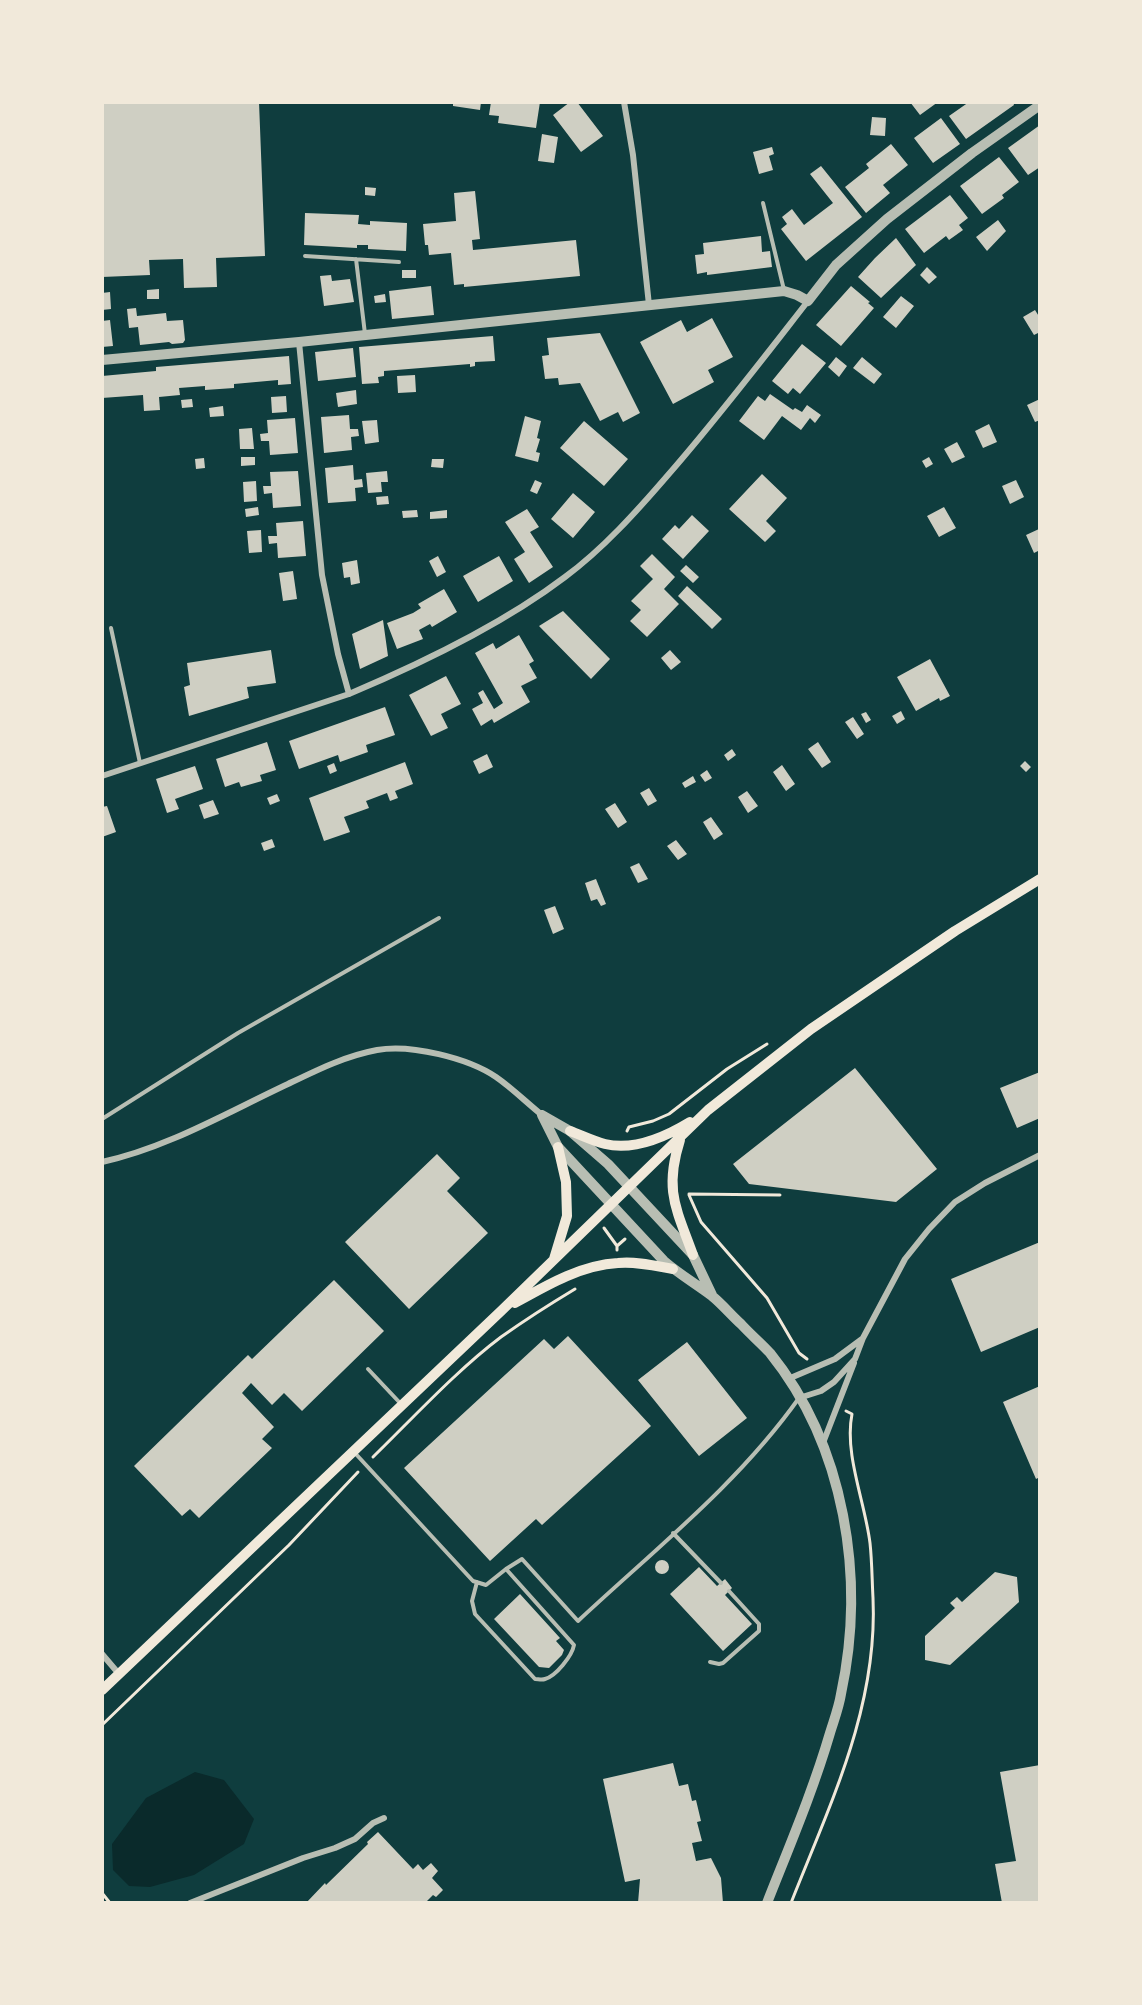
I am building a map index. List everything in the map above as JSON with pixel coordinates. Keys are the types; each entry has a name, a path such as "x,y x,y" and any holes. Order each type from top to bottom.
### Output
{"main road":[{"path":"570,1131 607,1144 635,1143 674,1132 708,1110 860,995 955,931 1040,879"},
{"path":"102,1690 502,1310 708,1110"},
{"path":"681,1137 674,1160 673,1199 693,1255"},
{"path":"554,1260 567,1216 566,1182 558,1147"},
{"path":"502,1310 555,1280 592,1267 619,1262 674,1269"}],"street":[{"path":"624,102 633,155 649,305"},
{"path":"102,776 349,694 454,644 511,612 565,577 656,489 705,432 837,265 887,219 972,153 1040,105"},
{"path":"102,360 299,342 784,291 808,301"},
{"path":"299,342 322,575 338,654 349,694"},
{"path":"102,1162 183,1133 335,1061 380,1050 425,1051 459,1060 495,1077 542,1115 570,1131 608,1164 693,1255 713,1297"},
{"path":"542,1115 558,1147 636,1230 674,1269 713,1297 769,1352 788,1379 823,1443 839,1495 848,1550 851,1596 848,1646 841,1694 821,1764 767,1903"},
{"path":"823,1443 863,1338 905,1259 929,1228 955,1203 985,1183 1040,1155"},
{"path":"788,1379 835,1359 863,1338"},
{"path":"799,1398 820,1391 834,1382 855,1359"},
{"path":"102,1654 119,1674"},
{"path":"190,1903 303,1858 335,1848 355,1839 374,1823 384,1818"}],"lane":[{"path":"763,203 784,291"},
{"path":"305,256 399,262"},
{"path":"356,259 365,335"},
{"path":"111,628 140,764"},
{"path":"102,1119 238,1034 439,918"},
{"path":"368,1369 402,1404"},
{"path":"353,1451 473,1581 486,1585 522,1560 578,1621 747,1463 799,1398"},
{"path":"674,1533 721,1583"},
{"path":"477,1582 472,1601 475,1614 535,1679 546,1679 557,1671 573,1651 574,1645 506,1569"},
{"path":"710,1662 723,1663 759,1631 759,1624 729,1591"}],"path":[{"path":"689,1194 701,1222 767,1298 800,1353 807,1359"},
{"path":"673,1199 689,1194 780,1196"},
{"path":"619,1262 617,1246 636,1230"},
{"path":"102,1725 289,1545 334,1500 365,1464 454,1378 500,1338 581,1286"},
{"path":"102,1893 110,1903"}],"water":[{"path":"195,1772 224,1780 254,1819 244,1844 194,1875 150,1887 129,1886 113,1870 112,1844 146,1798"}],"building":[{"path":"102,102 259,102 265,256 216,258 217,287 184,288 183,259 149,260 150,275 102,277"},
{"path":"453,102 481,102 480,110 453,106"},
{"path":"491,102 540,102 536,128 498,123 499,116 489,115"},
{"path":"570,102 577,102 603,136 581,152 553,115"},
{"path":"910,102 938,102 920,115"},
{"path":"969,102 1013,102 1014,105 966,139 949,116"},
{"path":"872,117 886,118 885,136 870,135"},
{"path":"941,118 960,144 933,163 914,138"},
{"path":"1040,125 1040,167 1028,175 1008,148"},
{"path":"542,134 558,137 554,163 538,161"},
{"path":"891,144 908,165 883,185 890,193 866,213 845,187 869,168 866,164"},
{"path":"772,147 774,154 769,156 773,170 759,174 753,152"},
{"path":"999,157 1019,182 1002,195 1004,198 982,214 960,186"},
{"path":"821,166 862,217 806,261 781,229 787,224 782,217 792,209 804,225 833,203 810,174"},
{"path":"365,187 376,188 375,196 365,195"},
{"path":"475,191 480,239 472,240 473,250 576,240 580,276 464,287 464,284 454,285 451,253 429,255 428,245 425,245 423,224 456,221 454,193"},
{"path":"950,195 968,218 959,225 963,230 949,240 946,236 924,253 905,229"},
{"path":"305,213 359,215 358,224 370,225 370,221 407,223 406,251 368,249 368,245 357,245 357,248 304,245"},
{"path":"998,220 1006,231 987,251 976,237"},
{"path":"761,236 762,252 770,251 772,267 707,275 707,272 697,274 695,255 704,254 703,243"},
{"path":"896,238 916,265 881,298 858,277"},
{"path":"927,267 937,277 929,284 920,275"},
{"path":"402,270 416,270 416,278 402,278"},
{"path":"331,275 332,281 350,279 354,302 324,306 320,276"},
{"path":"431,286 434,315 392,319 389,291"},
{"path":"851,286 874,308 841,346 816,325"},
{"path":"159,289 159,299 147,299 147,290"},
{"path":"110,292 111,309 102,310 102,293"},
{"path":"385,294 386,302 375,303 374,296"},
{"path":"901,296 914,306 896,328 883,317"},
{"path":"136,308 137,316 166,313 167,321 183,320 185,340 183,343 140,345 138,327 129,328 127,309"},
{"path":"1035,310 1040,318 1040,332 1034,335 1023,317"},
{"path":"712,318 733,357 708,370 714,382 673,404 640,342 681,320 687,332"},
{"path":"110,320 113,346 102,347 102,321"},
{"path":"600,333 640,413 623,422 618,412 600,421 580,383 559,385 558,378 545,379 542,356 549,355 547,338"},
{"path":"493,336 495,361 475,362 475,366 470,367 470,364 384,371 384,376 378,377 379,383 362,384 359,347"},
{"path":"802,344 826,363 800,394 793,388 788,394 772,381"},
{"path":"353,348 356,377 318,381 315,352"},
{"path":"289,356 291,384 278,385 278,380 234,384 234,388 205,390 205,386 179,388 180,395 159,397 160,410 144,411 143,395 102,398 102,376 156,371 156,367"},
{"path":"836,357 847,366 839,377 828,367"},
{"path":"862,357 882,374 874,384 853,368"},
{"path":"415,375 416,392 398,393 397,376"},
{"path":"356,390 357,404 338,407 336,393"},
{"path":"770,394 793,410 795,408 802,412 807,405 821,415 815,423 810,418 801,430 782,416 764,440 739,421 758,396 765,401"},
{"path":"286,396 287,412 272,413 271,397"},
{"path":"192,399 193,407 182,408 181,400"},
{"path":"1040,399 1040,420 1035,422 1027,405"},
{"path":"223,406 224,416 210,417 209,408"},
{"path":"349,415 350,429 358,429 359,436 351,437 352,450 324,453 321,417"},
{"path":"525,416 541,421 537,438 540,439 536,452 540,453 538,462 515,456"},
{"path":"295,418 298,453 270,455 269,441 261,441 260,434 268,433 267,420"},
{"path":"377,420 379,442 365,444 362,421"},
{"path":"584,421 628,459 604,486 560,448"},
{"path":"989,424 997,442 983,448 975,431"},
{"path":"252,428 254,449 240,449 239,429"},
{"path":"957,442 965,457 952,463 944,449"},
{"path":"241,457 255,457 255,465 241,466"},
{"path":"929,457 933,464 926,468 922,461"},
{"path":"204,458 205,468 196,469 195,459"},
{"path":"432,459 444,459 443,468 431,467"},
{"path":"353,465 354,480 362,479 363,487 355,488 356,501 328,503 325,468"},
{"path":"298,471 301,506 273,508 272,493 264,494 263,486 271,486 270,472"},
{"path":"387,471 388,482 381,482 382,492 368,493 366,473"},
{"path":"762,474 787,498 766,521 776,531 765,542 729,509"},
{"path":"535,480 542,483 537,494 530,491"},
{"path":"1016,480 1024,497 1010,504 1002,486"},
{"path":"256,481 257,501 244,502 243,482"},
{"path":"573,493 595,512 573,538 551,519"},
{"path":"388,496 389,504 377,505 376,497"},
{"path":"258,507 259,515 246,517 245,509"},
{"path":"944,507 956,528 939,537 927,516"},
{"path":"527,509 539,527 530,532 553,567 529,583 514,559 525,552 505,522"},
{"path":"417,510 418,517 403,518 402,511"},
{"path":"447,510 447,518 430,519 430,512"},
{"path":"692,515 709,531 683,559 662,539 675,525 679,529"},
{"path":"303,521 306,556 278,558 277,543 269,544 268,536 277,536 276,523"},
{"path":"1039,529 1040,550 1034,553 1026,535"},
{"path":"261,530 262,552 249,553 247,531"},
{"path":"652,554 675,577 664,589 679,604 647,637 630,621 641,610 631,601 653,579 640,566"},
{"path":"438,556 446,572 437,577 429,561"},
{"path":"499,556 513,581 478,602 463,576"},
{"path":"357,560 360,583 351,585 350,577 344,578 342,563"},
{"path":"686,565 699,577 693,583 680,571"},
{"path":"293,571 297,599 283,601 279,573"},
{"path":"687,586 722,619 712,629 678,596"},
{"path":"444,589 457,612 432,627 430,624 419,630 423,639 397,649 387,623 413,613 421,608 418,604"},
{"path":"563,611 610,659 591,679 539,626"},
{"path":"383,620 388,656 360,669 352,634"},
{"path":"519,635 534,661 529,664 537,678 521,686 530,702 494,723 492,719 481,726 472,709 483,703 478,693 483,690 494,709 503,703 475,653 493,643 496,649"},
{"path":"271,650 276,683 247,687 249,698 189,716 184,687 190,685 187,663"},
{"path":"670,650 681,662 671,670 661,658"},
{"path":"930,659 950,696 940,701 939,698 916,711 897,677"},
{"path":"446,676 461,704 441,714 448,728 431,736 409,695"},
{"path":"385,707 395,735 366,745 368,752 340,762 338,755 299,769 289,741"},
{"path":"901,711 905,719 897,724 892,716"},
{"path":"866,712 871,720 866,723 861,714"},
{"path":"853,717 864,734 857,739 845,722"},
{"path":"267,742 276,770 260,775 262,781 241,787 239,782 225,787 216,759"},
{"path":"818,742 831,762 822,768 808,749"},
{"path":"732,749 736,755 728,761 724,755"},
{"path":"487,754 493,767 479,774 473,761"},
{"path":"1025,761 1031,767 1026,772 1020,766"},
{"path":"405,762 413,784 395,791 398,798 390,801 387,793 366,801 369,808 344,817 350,832 324,841 309,798"},
{"path":"334,763 337,771 330,774 327,766"},
{"path":"782,765 795,784 786,791 773,772"},
{"path":"195,766 203,789 175,799 179,809 167,813 156,779"},
{"path":"707,770 712,778 705,782 700,775"},
{"path":"693,776 696,782 685,788 682,783"},
{"path":"649,788 657,801 648,806 640,793"},
{"path":"747,791 758,806 748,813 738,797"},
{"path":"277,794 280,801 270,805 267,798"},
{"path":"213,800 219,814 204,819 199,805"},
{"path":"615,803 627,822 618,828 605,809"},
{"path":"107,806 116,832 102,837 102,807"},
{"path":"711,817 723,834 714,840 703,822"},
{"path":"272,839 275,847 264,851 261,843"},
{"path":"676,840 687,854 678,860 667,846"},
{"path":"639,863 648,879 638,883 630,867"},
{"path":"596,879 606,904 601,906 597,899 591,901 585,883"},
{"path":"555,906 564,929 553,934 544,910"},
{"path":"855,1068 937,1169 896,1202 749,1184 733,1164"},
{"path":"1040,1072 1040,1118 1017,1128 1000,1088"},
{"path":"437,1154 460,1178 447,1191 488,1233 409,1309 345,1242"},
{"path":"1040,1242 1040,1327 981,1352 951,1279"},
{"path":"334,1280 384,1331 302,1411 284,1393 272,1405 251,1383 242,1393 274,1427 262,1439 272,1448 199,1518 190,1509 182,1516 134,1466 248,1355 252,1359"},
{"path":"568,1336 651,1426 542,1525 536,1519 490,1561 404,1468 544,1339 554,1349"},
{"path":"687,1342 747,1418 699,1456 638,1380"},
{"path":"1040,1386 1040,1477 1036,1479 1003,1402"},
{"path":"662,1560 667,1562 669,1567 667,1572 662,1574 657,1572 655,1567 657,1562"},
{"path":"699,1567 717,1586 725,1579 732,1588 725,1595 752,1624 723,1651 670,1594"},
{"path":"995,1572 1017,1577 1019,1602 950,1665 925,1660 925,1636 955,1608 950,1603 957,1597 962,1602"},
{"path":"520,1594 560,1638 556,1641 564,1650 549,1668 539,1667 494,1619"},
{"path":"673,1763 679,1786 688,1784 692,1801 696,1800 701,1821 697,1822 702,1841 692,1843 696,1861 711,1858 721,1878 723,1903 638,1903 640,1879 625,1882 603,1779"},
{"path":"1040,1765 1040,1903 1002,1903 995,1864 1016,1861 1000,1772"},
{"path":"378,1832 413,1869 418,1864 423,1870 431,1863 438,1871 432,1878 443,1890 436,1897 433,1895 425,1903 306,1903 368,1844 367,1842"}]}
